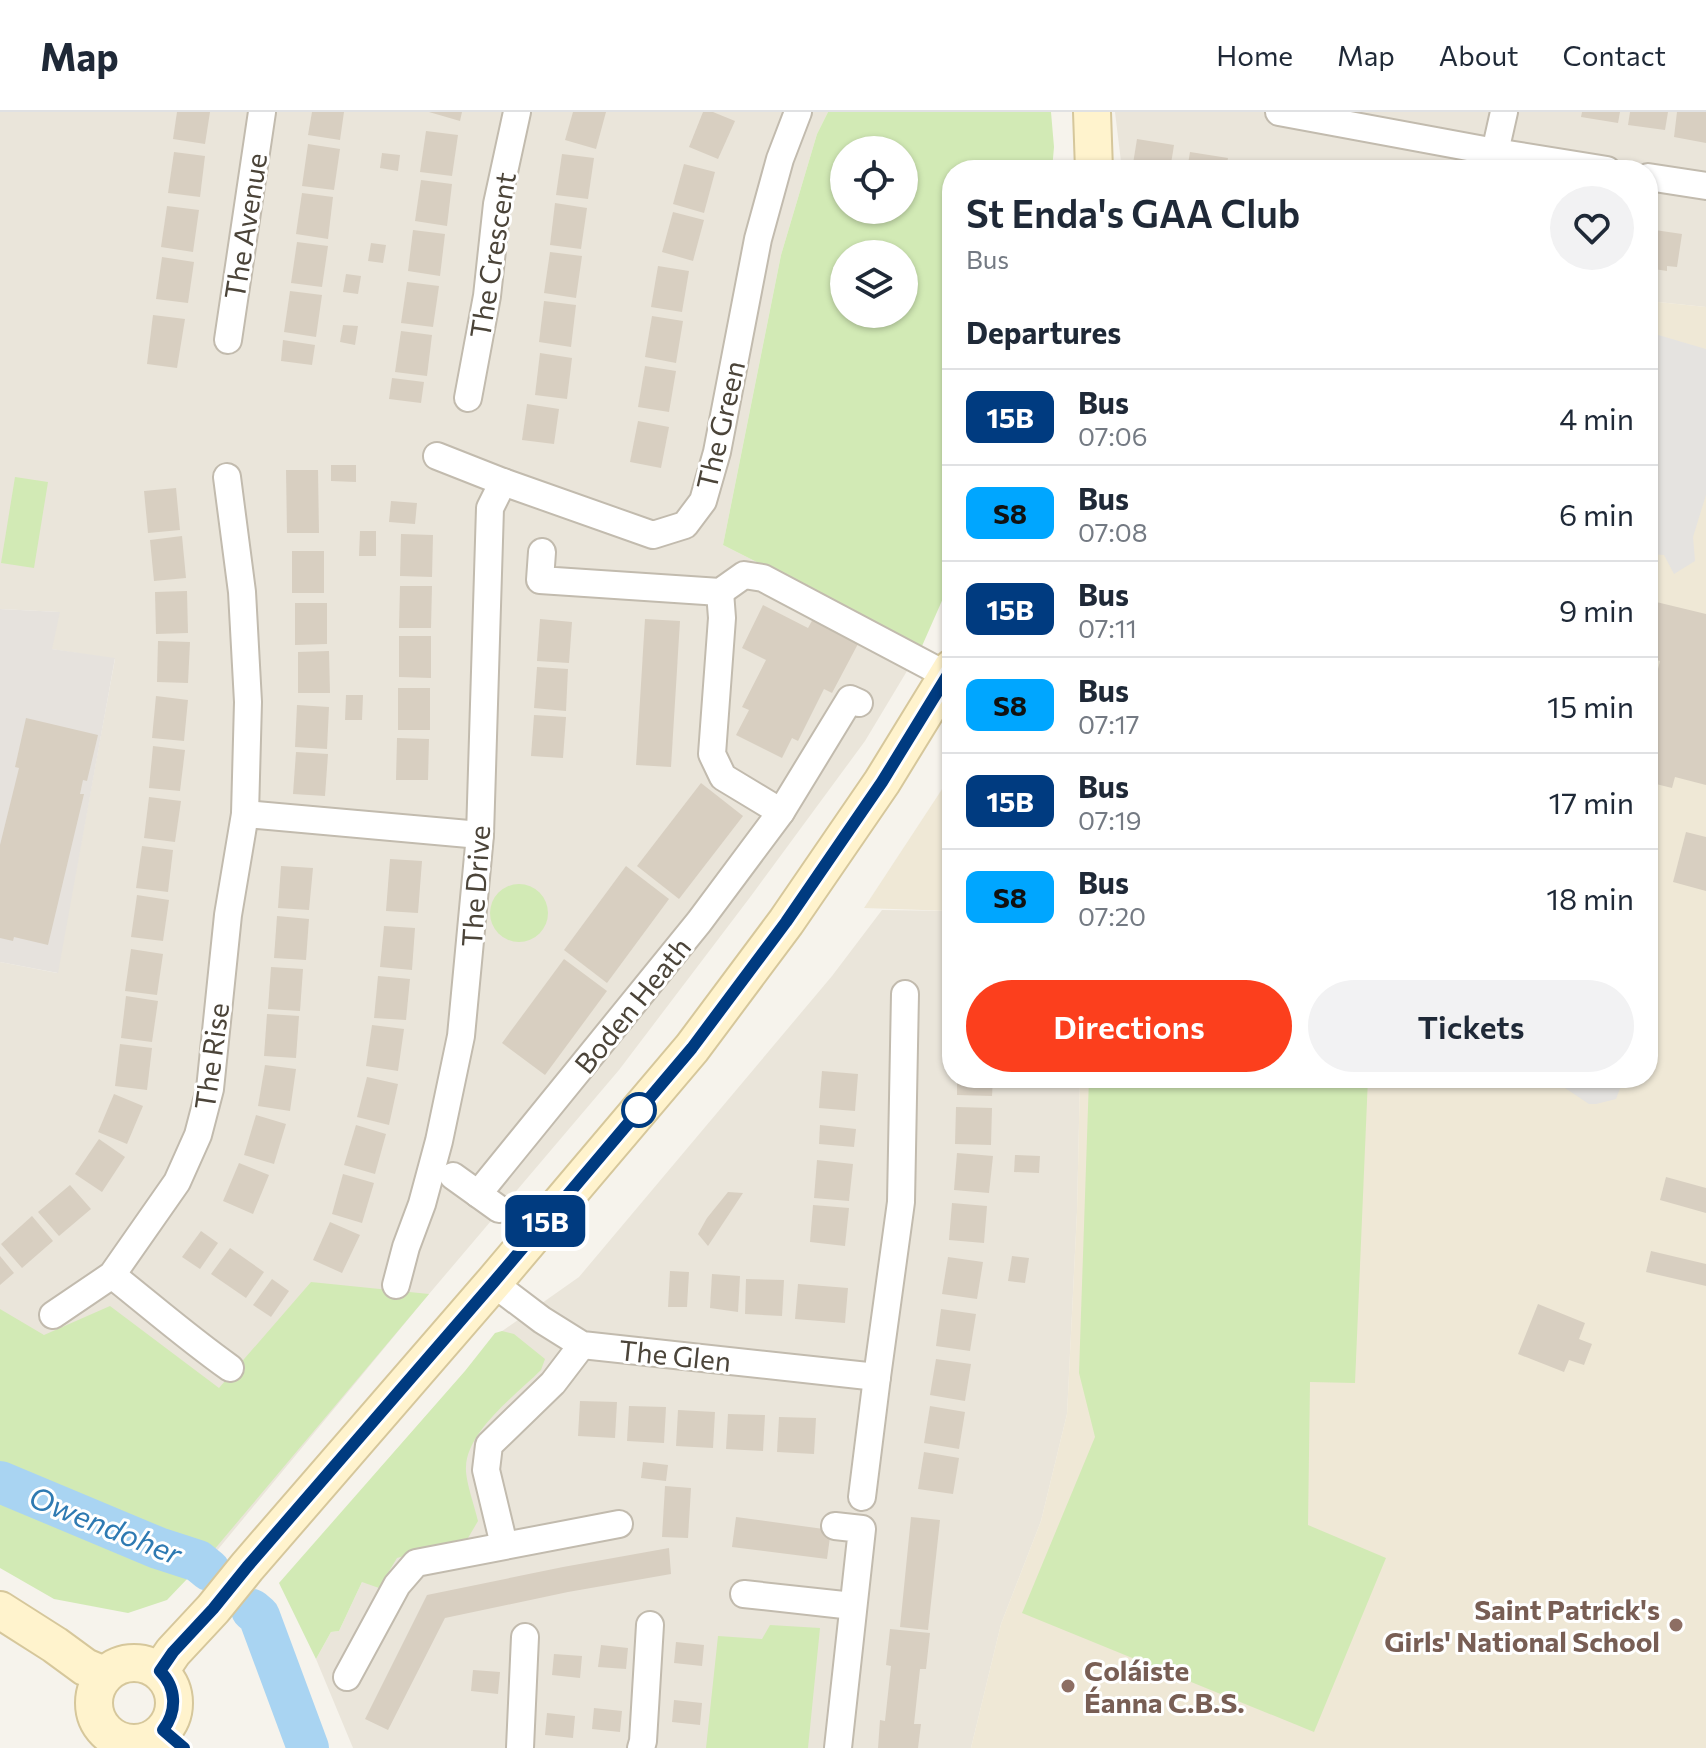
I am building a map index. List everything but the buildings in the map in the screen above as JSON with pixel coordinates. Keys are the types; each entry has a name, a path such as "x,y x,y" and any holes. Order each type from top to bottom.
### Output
{"main road":[{"path":"1092,112 1094,160"},
{"path":"160,1671 173,1652 692,1048 786,922 882,782 942,685"},
{"path":"0,1610 85,1667 104,1675"},
{"path":"127,1663 141,1663 160,1671 170,1685 174,1703 171,1717 174,1739 134,1743 116,1739 100,1740 93,1705 95,1691 104,1675 127,1663"}],"street":[{"name":"The Avenue","path":"228,340 262,112"},
{"name":"The Crescent","path":"468,398 487,296 497,204 517,112"},
{"name":"The Green","path":"437,456 653,535 685,525 703,501 713,465 758,239 780,159 798,112"},
{"path":"1279,112 1545,160"},
{"path":"1495,152 1504,112"},
{"path":"1658,179 1706,186"},
{"name":"The Rise","path":"53,1315 112,1275 177,1182 198,1135 210,1089 228,915 245,814 248,702 242,592 227,477"},
{"name":"The Drive","path":"396,1285 439,1141 461,1036 480,835 490,508 503,482"},
{"path":"542,552 540,580 720,592 744,575 763,578 942,668"},
{"path":"720,592 722,618 712,754 723,777 781,812"},
{"name":"Boden Heath","path":"453,1176 489,1201 781,812 850,699 859,703"},
{"path":"245,814 480,835"},
{"path":"862,1497 901,1202 905,994"},
{"path":"112,1275 230,1368"},
{"name":"The Glen","path":"493,1283 582,1345 877,1377"},
{"path":"504,1545 486,1470 489,1445 553,1383 582,1345"},
{"path":"347,1677 397,1585 416,1563 619,1524"},
{"path":"835,1526 862,1529 838,1748"},
{"path":"744,1594 853,1606"},
{"path":"641,1748 650,1625"},
{"path":"520,1748 525,1637"}],"shaded area":[{"path":"0,112 828,112 817,134 781,255 723,545 922,646 865,741 619,1070 210,1559 0,1467 0,962 57,973 115,659 51,649 59,612 0,609"},
{"path":"1115,112 1706,112 1706,307 1658,302 1658,160 1121,160"},
{"path":"1658,302 1706,307 1706,1748 971,1748 1001,1624 1041,1521 1067,1414 1080,1088 1658,1088"},
{"path":"1658,335 1706,349 1706,495 1693,537 1695,561 1674,574 1664,555 1658,555"},
{"path":"0,609 60,612 52,649 115,658 58,973 0,962"},
{"path":"942,789 942,911 864,908"},
{"path":"882,910 942,911 942,1088 1080,1088 1067,1414 1041,1521 1001,1624 971,1748 353,1748 316,1659 331,1632 339,1631 362,1582 375,1474 498,1334 579,1277 832,976"},
{"path":"1565,1088 1620,1088 1616,1099 1589,1104"}],"green space":[{"path":"828,112 1051,112 1053,160 942,160 942,601 922,646 723,545 781,255 817,134"},
{"path":"15,477 48,482 34,568 1,563"},
{"path":"519,884 530,886 539,893 546,902 546,924 539,933 530,940 519,942 508,940 499,933 492,924 490,913 492,902 499,893 508,886"},
{"path":"1089,1088 1368,1088 1355,1383 1310,1382 1308,1525 1386,1558 1314,1732 1022,1613 1095,1437 1079,1373"},
{"path":"311,1282 429,1294 208,1557 167,1600 128,1613 54,1599 0,1568 0,1309 44,1335 110,1306 219,1388"},
{"path":"495,1333 514,1334 545,1359 541,1370 484,1427 469,1453 466,1472 478,1521 468,1538 397,1558 379,1588 362,1582 339,1631 331,1632 316,1659 279,1583"},
{"path":"770,1625 820,1628 808,1748 706,1748 718,1636 762,1639"}],"waterway":[{"name":"Owendoher","path":"0,1482 158,1548 198,1561 209,1570"},
{"name":"Owendoher","path":"252,1610 259,1616 308,1748"}],"bus line":[{"name":"15B","path":"184,1748 163,1730 171,1717 174,1703 168,1680 160,1671 173,1652 692,1048 786,922 882,782 942,685"}],"place":[{"name":"Saint Patrick's Girls' National School","path":"1676,1625"},
{"name":"Coláiste Éanna C.B.S.","path":"1068,1686"}]}
